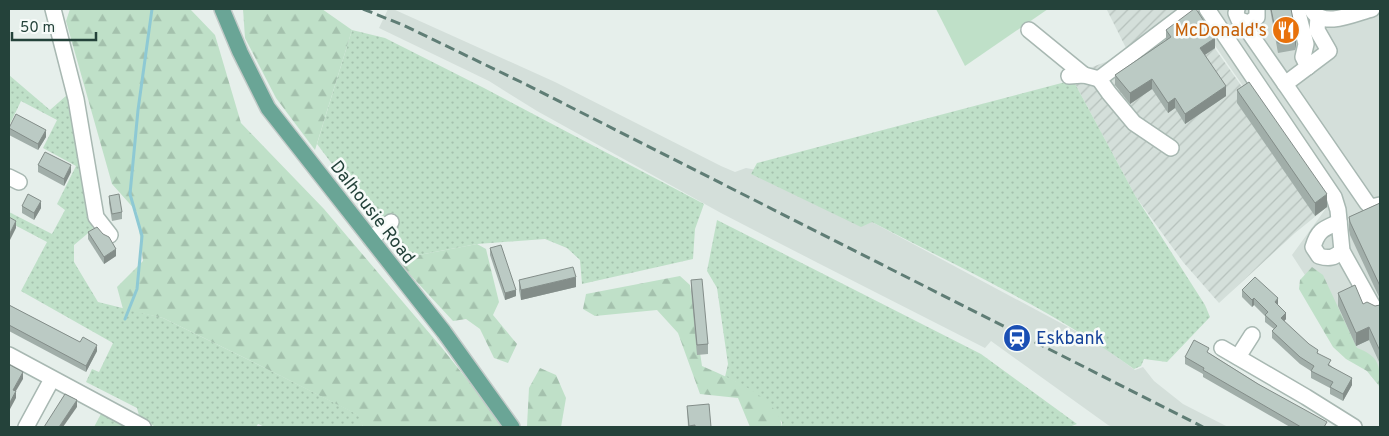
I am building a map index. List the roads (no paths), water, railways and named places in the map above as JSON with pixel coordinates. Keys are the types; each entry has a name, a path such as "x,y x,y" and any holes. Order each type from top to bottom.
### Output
{"main road":[{"name":"Dalhousie Road","path":"222,9 240,52 268,108 444,332 512,427"}],"street":[{"path":"53,9 76,99 96,217 110,236"},
{"path":"1030,30 1076,76 1100,79 1191,9"},
{"path":"1207,9 1334,197 1338,210 1342,251 1375,310"},
{"path":"1297,9 1306,44 1304,57 1308,67"},
{"path":"1285,84 1329,52 1316,30 1315,13 1329,20 1372,9"},
{"path":"1238,12 1248,23 1257,13"},
{"path":"1238,12 1367,203 1371,207 1380,205"},
{"path":"1257,13 1265,54"},
{"path":"1100,79 1134,123 1171,148"},
{"path":"370,239 391,222"},
{"path":"1339,222 1327,227 1317,235 1313,247 1318,256 1326,258 1335,257 1342,251"},
{"path":"1238,357 1252,335"},
{"path":"1222,348 1354,427"},
{"path":"9,355 143,427"},
{"path":"26,427 52,379"}],"waterway":[{"path":"125,319 137,289 142,236 130,194 138,110 152,9"}],"railway":[{"path":"363,9 403,25 521,82 1203,427"}],"place":[{"name":"McDonald's","path":"1286,30"},
{"name":"Eskbank","path":"1017,338"}]}
